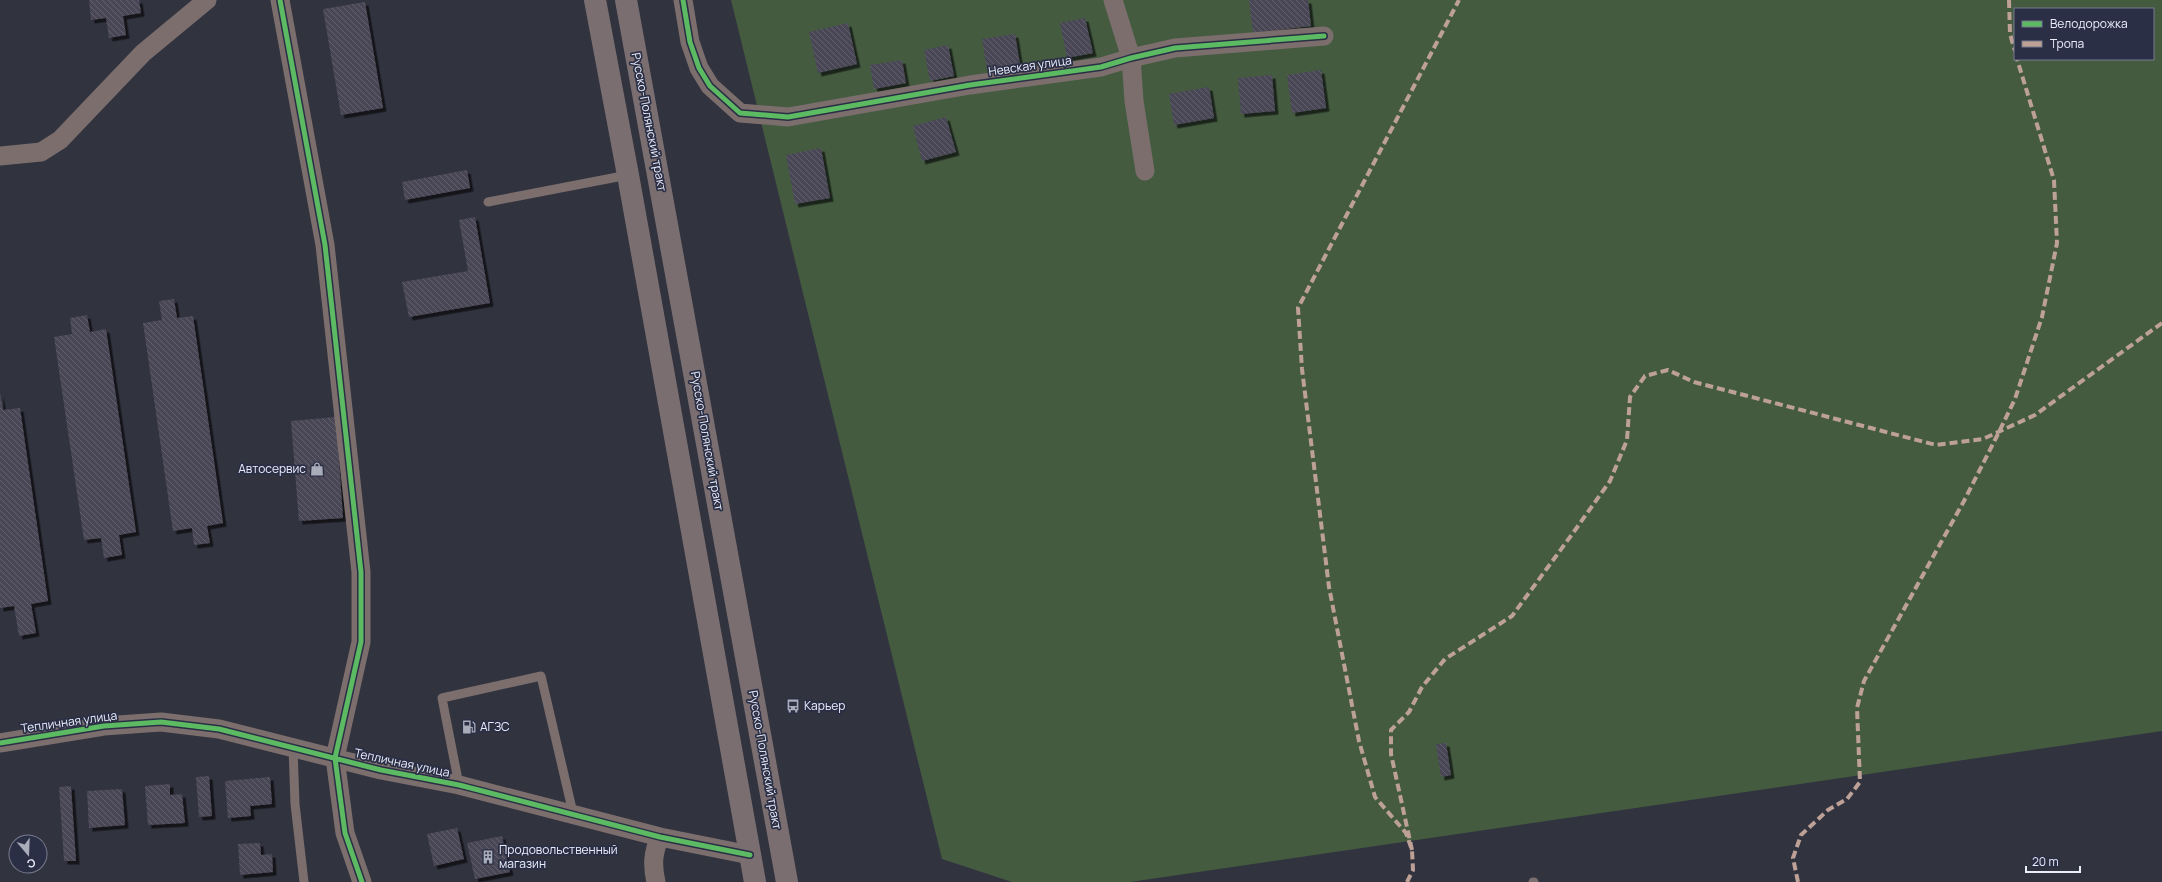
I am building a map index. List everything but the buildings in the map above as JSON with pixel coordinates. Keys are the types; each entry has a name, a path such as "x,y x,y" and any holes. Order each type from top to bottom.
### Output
{"main road":[{"path":"595,0 628,174 754,882"},
{"name":"Русско-Полянский тракт","path":"626,0 787,882"}],"street":[{"path":"0,156 41,152 60,140 143,53 207,0"},
{"path":"280,0 325,245 361,572 361,642 335,758 345,833 362,882"},
{"name":"Невская улица","path":"683,0 690,42 699,68 710,86 740,113 788,117 970,85 1101,67 1131,58 1175,48 1324,36"},
{"path":"1114,0 1131,58 1134,101 1146,171"},
{"name":"Тепличная улица","path":"0,743 104,726 161,722 219,729 381,770 459,785 573,813 660,837 750,855"},
{"path":"656,882 653,868 655,849 660,837"}],"lane":[{"path":"488,202 628,174"},
{"path":"459,785 442,698 541,676 573,813"},
{"path":"293,747 295,804 304,882"}],"green space":[{"path":"731,0 2162,0 2162,731 1130,882 1012,882 942,859"}],"marked path":[{"path":"1407,882 1413,870 1412,850 1406,833 1375,797 1359,741 1329,587 1302,369 1298,308 1459,0"},
{"path":"2009,0 2010,34 2014,48"},
{"path":"1798,882 1793,858 1801,835 1828,810 1847,799 1860,782 1857,708 1864,681 1964,501 1999,432 2015,399 2042,317 2057,243 2054,180 2017,60"},
{"path":"1412,850 1391,754 1391,730 1409,712 1422,687 1445,659 1512,616 1573,533 1610,481 1627,440 1630,397 1645,376 1668,370 1694,382 1936,445 1983,439 2035,415 2162,323"}],"cycle path":[{"path":"280,0 325,245 361,572 361,642 335,758 345,833 362,882"},
{"path":"683,0 690,42 699,68 710,86 740,113 788,117 970,85 1101,67 1131,58 1175,48 1324,36"},
{"path":"0,743 104,726 161,722 219,729 381,770 459,785 660,837 750,855"}],"place":[{"name":"Автосервис","path":"317,469"},
{"name":"Карьер","path":"793,706"},
{"name":"АГЗС","path":"469,727"},
{"name":"Продовольственный магазин","path":"488,857"}]}
